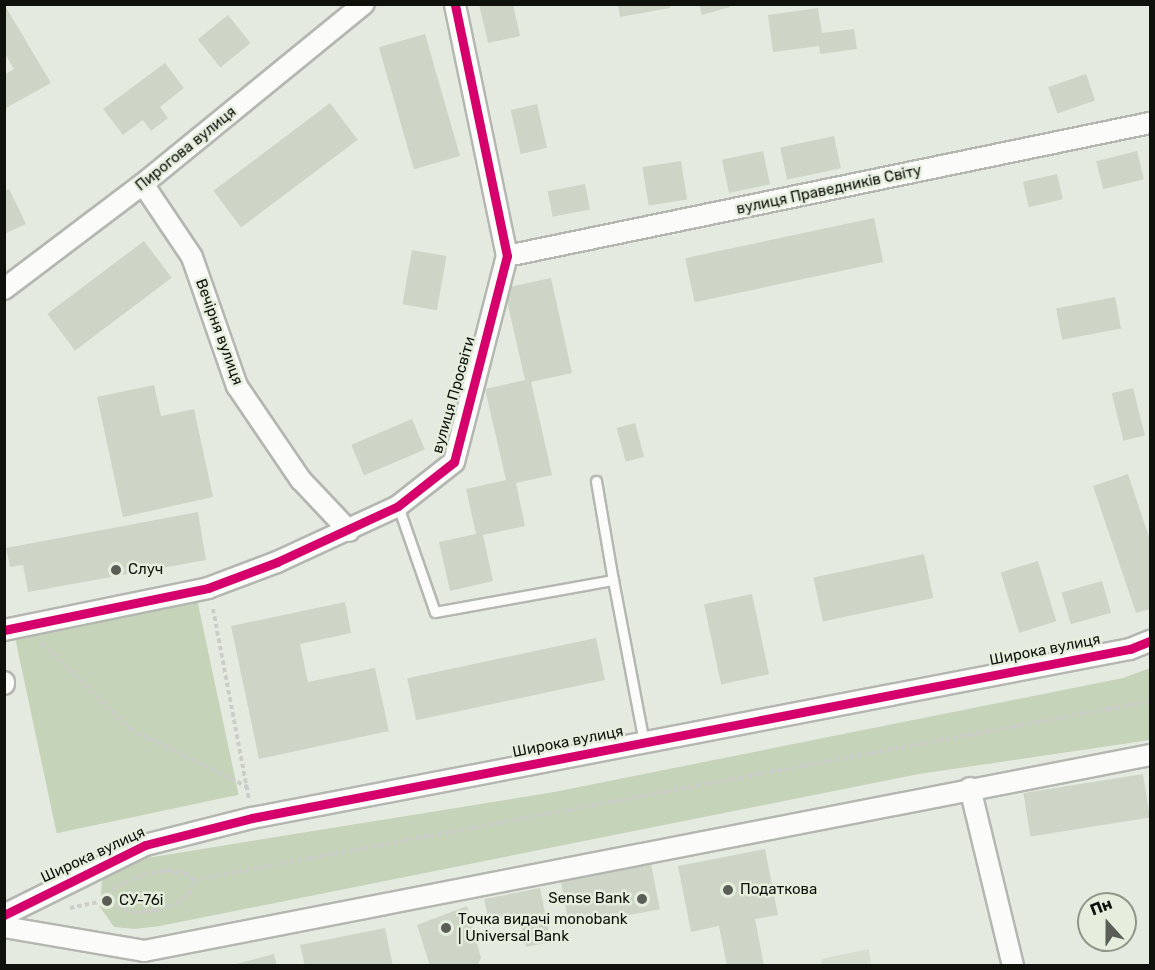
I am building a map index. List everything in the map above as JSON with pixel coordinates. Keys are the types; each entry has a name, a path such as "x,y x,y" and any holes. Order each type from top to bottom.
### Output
{"street":[{"name":"Пирогова вулиця","path":"4,289 143,184 364,4"},
{"name":"вулиця Просвіти","path":"4,630 208,588 349,531 398,506 454,462 507,256 455,4"},
{"name":"вулиця Праведників Світу","path":"507,256 1150,123"},
{"name":"Вечірня вулиця","path":"143,184 192,257 237,387 301,480 349,531"},
{"name":"Широка вулиця","path":"4,915 145,845 252,818 1130,649 1150,641"},
{"path":"4,927 144,951 970,788 1150,755"},
{"path":"970,788 1013,966"}],"lane":[{"path":"596,481 644,742"},
{"path":"398,506 435,612 613,580"}],"path":[{"path":"208,588 248,787 252,818"},
{"path":"25,625 129,729 248,787"},
{"path":"102,902 117,886 144,874 167,870 185,873 194,880 1150,700"},
{"path":"59,910 102,902 135,913 154,910 176,904 189,894 194,880"}],"shaded area":[{"path":"869,949 871,965 822,965 821,959"}],"green space":[{"path":"197,599 239,795 57,833 15,638"},
{"path":"1150,668 1150,740 919,774 160,926 135,929 114,927 100,907 102,879 122,862 554,792 1123,678"}],"building":[{"path":"4,4 51,83 4,109 4,75 14,69 4,52"},
{"path":"479,4 513,4 520,36 488,43"},
{"path":"618,4 670,4 670,8 620,17"},
{"path":"699,4 729,4 730,7 702,15"},
{"path":"818,8 822,33 854,29 857,49 820,54 819,46 773,52 768,15"},
{"path":"228,15 251,43 220,68 198,40"},
{"path":"425,34 460,156 414,169 379,47"},
{"path":"165,63 184,88 160,107 168,118 151,131 143,120 123,135 103,109"},
{"path":"1086,74 1095,100 1057,113 1048,87"},
{"path":"330,103 358,140 241,228 213,191"},
{"path":"537,104 547,148 521,154 511,110"},
{"path":"834,136 841,168 787,180 780,147"},
{"path":"763,151 770,184 729,193 722,160"},
{"path":"1137,151 1144,179 1103,189 1096,161"},
{"path":"681,161 687,200 649,206 642,167"},
{"path":"1057,174 1063,199 1029,207 1023,182"},
{"path":"585,184 590,210 553,217 548,191"},
{"path":"9,189 26,224 4,234 4,191"},
{"path":"874,218 883,262 695,302 685,258"},
{"path":"144,241 172,278 75,351 47,314"},
{"path":"412,250 446,256 437,310 402,304"},
{"path":"551,278 572,373 531,382 552,475 516,483 525,526 483,535 493,581 450,591 439,542 476,534 466,489 506,480 485,389 525,380 504,288"},
{"path":"1115,297 1121,328 1062,340 1056,308"},
{"path":"154,385 161,416 194,409 213,497 123,517 97,397"},
{"path":"1133,388 1145,436 1124,441 1112,393"},
{"path":"412,419 425,449 364,475 351,445"},
{"path":"635,423 644,457 626,462 617,428"},
{"path":"1128,474 1150,540 1150,609 1136,613 1093,486"},
{"path":"198,512 206,560 28,592 23,565 10,567 6,548"},
{"path":"924,554 933,598 823,622 813,577"},
{"path":"1038,561 1056,621 1019,633 1001,572"},
{"path":"1102,581 1111,613 1071,624 1062,593"},
{"path":"752,594 769,674 721,684 704,604"},
{"path":"345,602 351,633 300,644 308,682 375,668 389,731 259,759 231,626"},
{"path":"596,638 605,680 416,720 407,678"},
{"path":"1143,774 1150,817 1030,836 1023,793"},
{"name":"Податкова","path":"765,849 778,915 755,919 764,966 727,966 719,926 691,932 678,866"},
{"path":"651,864 660,909 569,927 561,882"},
{"path":"540,888 551,942 526,947 519,915 489,921 484,899"},
{"path":"467,906 481,958 477,966 430,966 417,925"},
{"path":"385,928 393,966 305,966 300,945"},
{"path":"274,954 277,966 233,965"}],"cycle path":[{"path":"4,630 208,588 277,562 398,506 454,462 507,256 455,4"},
{"path":"4,915 145,845 252,818 1130,649 1150,641"}],"place":[{"name":"Случ","path":"116,570"},
{"name":"Податкова","path":"728,890"},
{"name":"Sense Bank","path":"642,899"},
{"name":"СУ-76і","path":"107,901"},
{"name":"Точка видачі monobank | Universal Bank","path":"446,928"}]}
